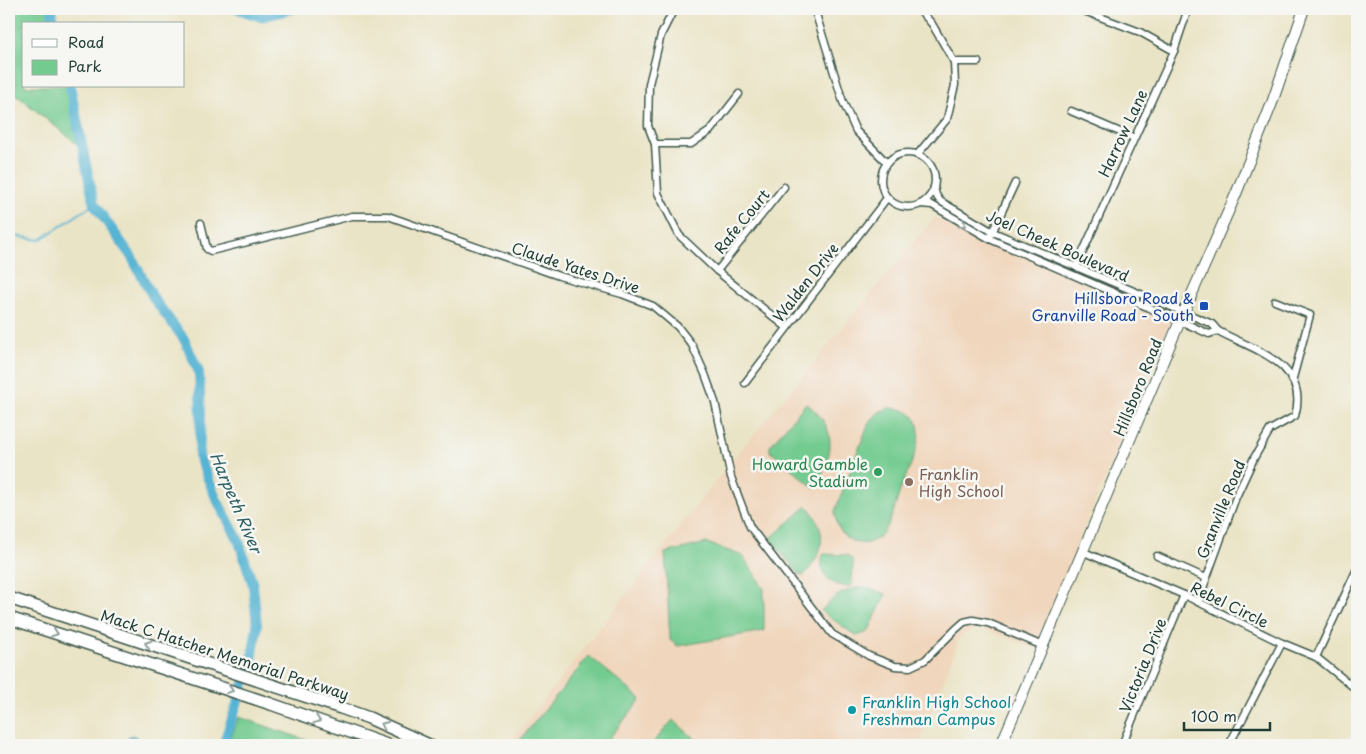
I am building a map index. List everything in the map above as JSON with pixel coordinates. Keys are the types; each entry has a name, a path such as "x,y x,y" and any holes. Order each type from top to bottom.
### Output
{"highway":[{"name":"Mack C Hatcher Memorial Parkway","path":"9,598 277,686 368,718 429,745"},
{"path":"9,618 271,704 387,745"}],"main road":[{"name":"Hillsboro Road","path":"1001,745 1236,194 1272,103 1304,9"}],"street":[{"path":"674,9 662,35 648,84 648,126 655,144 658,193 679,235 717,270 786,327"},
{"path":"799,9 815,12 822,9"},
{"path":"917,155 947,119 955,85 954,62 932,24 919,9"},
{"path":"1079,9 1140,32 1174,51"},
{"name":"Harrow Lane","path":"1076,267 1174,51 1188,9"},
{"path":"815,12 843,102 856,131 886,163"},
{"path":"954,62 978,62"},
{"path":"655,144 691,144 710,131 739,94"},
{"path":"1071,111 1134,138"},
{"path":"899,154 917,155 930,164 934,176 934,187 928,198 920,204 911,207 900,206 887,198 882,190 881,180 886,163 899,154"},
{"path":"991,236 1015,183"},
{"name":"Rafe Court","path":"717,270 784,187"},
{"name":"Joel Cheek Boulevard","path":"934,187 940,201 991,236 1076,267 1151,299 1182,317"},
{"name":"Walden Drive","path":"745,383 786,327 887,198"},
{"name":"Joel Cheek Boulevard","path":"920,204 932,205 991,236 1149,307 1182,317"},
{"name":"Claude Yates Drive","path":"200,223 207,249 210,251 352,216 388,216 559,276 622,294 653,306 678,327 692,345 705,374 715,402 731,477 750,527 832,634 870,656 895,666 910,667 925,660 964,622 973,620 988,623 1043,646"},
{"path":"1149,307 1151,299"},
{"name":"Granville Road","path":"1198,602 1236,496 1254,458 1270,430 1295,416 1297,389 1293,378 1310,315 1275,301"},
{"path":"1182,317 1209,334 1218,332"},
{"path":"1182,317 1212,324 1218,332 1281,364 1293,378"},
{"name":"Rebel Circle","path":"1084,552 1184,595 1282,643 1316,657 1357,690"},
{"name":"Granville Road","path":"1156,556 1206,578"},
{"path":"1316,657 1357,569"},
{"name":"Victoria Drive","path":"1122,745 1184,595"},
{"path":"1229,745 1282,643"}],"shaded area":[{"name":"Franklin High School","path":"935,217 1171,319 1034,648 979,627 960,637 919,745 508,745 734,458"}],"green space":[{"path":"9,9 52,9 54,22 22,22 22,88 70,88 81,147 9,89"},
{"path":"238,9 293,9 261,17"},
{"path":"806,403 825,423 829,433 829,454 815,489 770,451 770,446"},
{"name":"Howard Gamble Stadium","path":"888,408 904,410 914,417 918,426 919,438 891,518 885,529 874,540 858,543 844,535 836,520 835,511 869,422 879,412"},
{"path":"807,506 819,524 821,542 816,560 802,577 771,541 772,537"},
{"path":"707,543 743,556 764,589 764,631 678,646 670,640 665,553"},
{"path":"823,554 847,555 853,560 852,583 849,587 835,584 826,577 822,567"},
{"path":"863,587 886,594 868,632 856,636 821,611 839,594"},
{"path":"589,656 641,699 604,745 527,745 520,740"},
{"path":"239,717 321,745 228,745"},
{"path":"673,720 702,745 651,745"}],"water":[{"path":"136,736 140,745 125,745 128,737"}],"waterway":[{"name":"Harpeth River","path":"52,9 54,22"},
{"name":"Harpeth River","path":"238,9 261,17 293,9"},
{"name":"Harpeth River","path":"70,88 94,204 131,256 154,299 184,339 199,372 201,414 199,457 216,498 238,539 253,585 257,626 252,660 223,745"},
{"path":"9,235 40,240 94,204"}],"place":[{"name":"Hillsboro Road & Granville Road - South","path":"1204,306"},
{"name":"Howard Gamble Stadium","path":"878,472"},
{"name":"Franklin High School","path":"909,482"},
{"name":"Franklin High School Freshman Campus","path":"852,710"}]}
